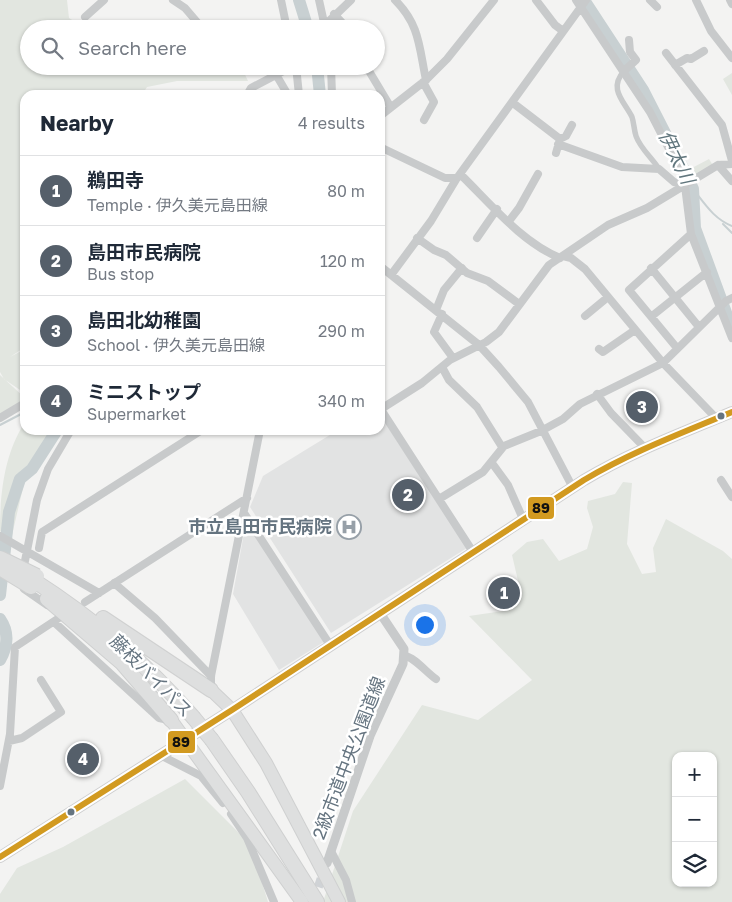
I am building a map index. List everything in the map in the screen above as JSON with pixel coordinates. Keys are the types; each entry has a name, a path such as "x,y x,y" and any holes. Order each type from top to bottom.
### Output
{"highway":[{"path":"0,560 211,683 232,710 266,763 340,902"},
{"path":"0,568 34,581 60,608 122,663 186,739 302,902"},
{"name":"藤枝バイパス","path":"34,581 68,602 114,638 169,690 212,740 248,792 317,902"}],"main road":[{"path":"0,857 232,710 523,519 609,465 732,412"}],"street":[{"path":"85,18 104,0"},
{"path":"172,0 185,8 195,20"},
{"path":"282,0 285,20"},
{"path":"319,0 323,20"},
{"path":"329,20 351,0"},
{"path":"385,111 425,81 453,53 494,0"},
{"path":"536,0 555,25 563,31"},
{"path":"650,0 657,7"},
{"path":"696,0 711,31 732,58"},
{"path":"730,0 732,4"},
{"path":"397,1 414,25 425,81 434,102 424,120"},
{"path":"391,275 431,221 458,176 513,103 581,3 658,127 684,178 691,234 707,272 725,303 732,338"},
{"path":"334,14 340,20"},
{"path":"629,40 630,52 636,60 620,76 616,86 618,94 632,118 636,137 659,169 674,182 684,186"},
{"path":"675,65 688,58 691,59 704,51"},
{"path":"385,406 422,383 453,358 479,345 498,332 549,265 608,225 647,208 718,166 732,162 722,125 666,53"},
{"path":"250,90 275,75"},
{"path":"278,75 285,90"},
{"path":"296,75 298,90"},
{"path":"331,75 332,90"},
{"path":"371,75 380,90"},
{"path":"385,98 390,106"},
{"path":"513,103 559,141 622,167 659,169"},
{"path":"556,153 559,141 566,136 572,126"},
{"path":"385,149 445,178 458,176 509,220 527,240 542,250 561,257 571,258 585,269 663,363 716,418"},
{"path":"718,166 732,181"},
{"path":"509,220 519,208 538,174"},
{"path":"477,238 497,209"},
{"path":"677,348 629,290 651,268 691,234"},
{"path":"417,238 520,304"},
{"path":"453,358 434,332 444,290 462,268"},
{"path":"651,268 699,327"},
{"path":"385,270 479,345 528,402 573,488"},
{"path":"652,316 707,272"},
{"path":"585,316 608,297"},
{"path":"439,499 483,472 502,447 542,431 563,419 580,404 597,394 663,363 725,303"},
{"path":"598,348 603,352 635,330"},
{"path":"442,367 449,380 477,407 502,447"},
{"path":"597,394 645,448"},
{"path":"0,418 20,406"},
{"path":"385,417 473,552"},
{"path":"0,786 9,741 15,647 62,616 23,588 23,564 37,500 48,469 68,435"},
{"path":"39,548 42,532 194,435"},
{"path":"211,683 259,435"},
{"path":"492,462 508,485 523,519"},
{"path":"722,480 732,497"},
{"path":"85,602 247,498"},
{"path":"244,513 330,645"},
{"path":"0,536 26,549 99,593"},
{"path":"114,583 155,618 211,683"},
{"path":"380,613 400,642 405,656 411,657 423,671 436,679"},
{"path":"54,622 159,718 171,720"},
{"name":"2級市道中央公園道線","path":"327,863 370,736 405,656"},
{"path":"9,741 22,738 61,712 41,680"},
{"path":"160,755 201,776 213,789 247,838 274,902"},
{"path":"331,852 346,880 352,902"}],"shaded area":[{"path":"0,0 67,0 69,18 72,20 20,20 20,75 245,75 248,81 177,81 147,87 145,90 20,90 20,350 10,357 20,352 20,390 4,379 0,372"},
{"path":"732,73 732,95 723,79"},
{"path":"709,159 714,167 694,178 690,169"},
{"path":"0,375 20,393 20,402 0,416"},
{"path":"385,423 467,548 331,633 250,507 263,476 330,435 385,435"},
{"path":"20,431 20,435 47,435 26,475 12,535 0,531 1,503 8,461"},
{"path":"623,482 632,483 627,544 642,574 656,572 653,548 666,519 723,551 732,559 732,902 323,902 353,811 422,705 478,720 532,680 469,616 503,611 519,585 512,555 527,542 543,539 559,561 587,549 593,527 587,508 588,501 615,494"},
{"path":"246,522 327,640 279,670 233,594"},
{"path":"185,779 250,844 268,902 0,902 0,894 17,868 63,847"}],"waterway":[{"path":"299,0 305,20"},
{"name":"伊太川","path":"584,0 643,90 693,189 695,228 732,329"},
{"path":"318,75 319,90"},
{"path":"693,189 715,215 732,226"},
{"path":"723,224 732,233"},
{"path":"0,425 20,415"},
{"path":"0,595 9,512 20,479 32,469 54,435"},
{"path":"0,619 6,634 5,650 0,660"}],"tunnel":[{"path":"314,900 324,870"}],"transit line":[{"name":"89","path":"0,857 232,710 584,480 638,452 732,412"}],"place":[{"name":"島田北幼稚園","path":"642,407"},
{"name":"島田市民病院","path":"408,495"},
{"name":"市立島田市民病院","path":"349,527"},
{"name":"鵜田寺","path":"504,593"},
{"name":"ミニストップ","path":"83,759"}]}
